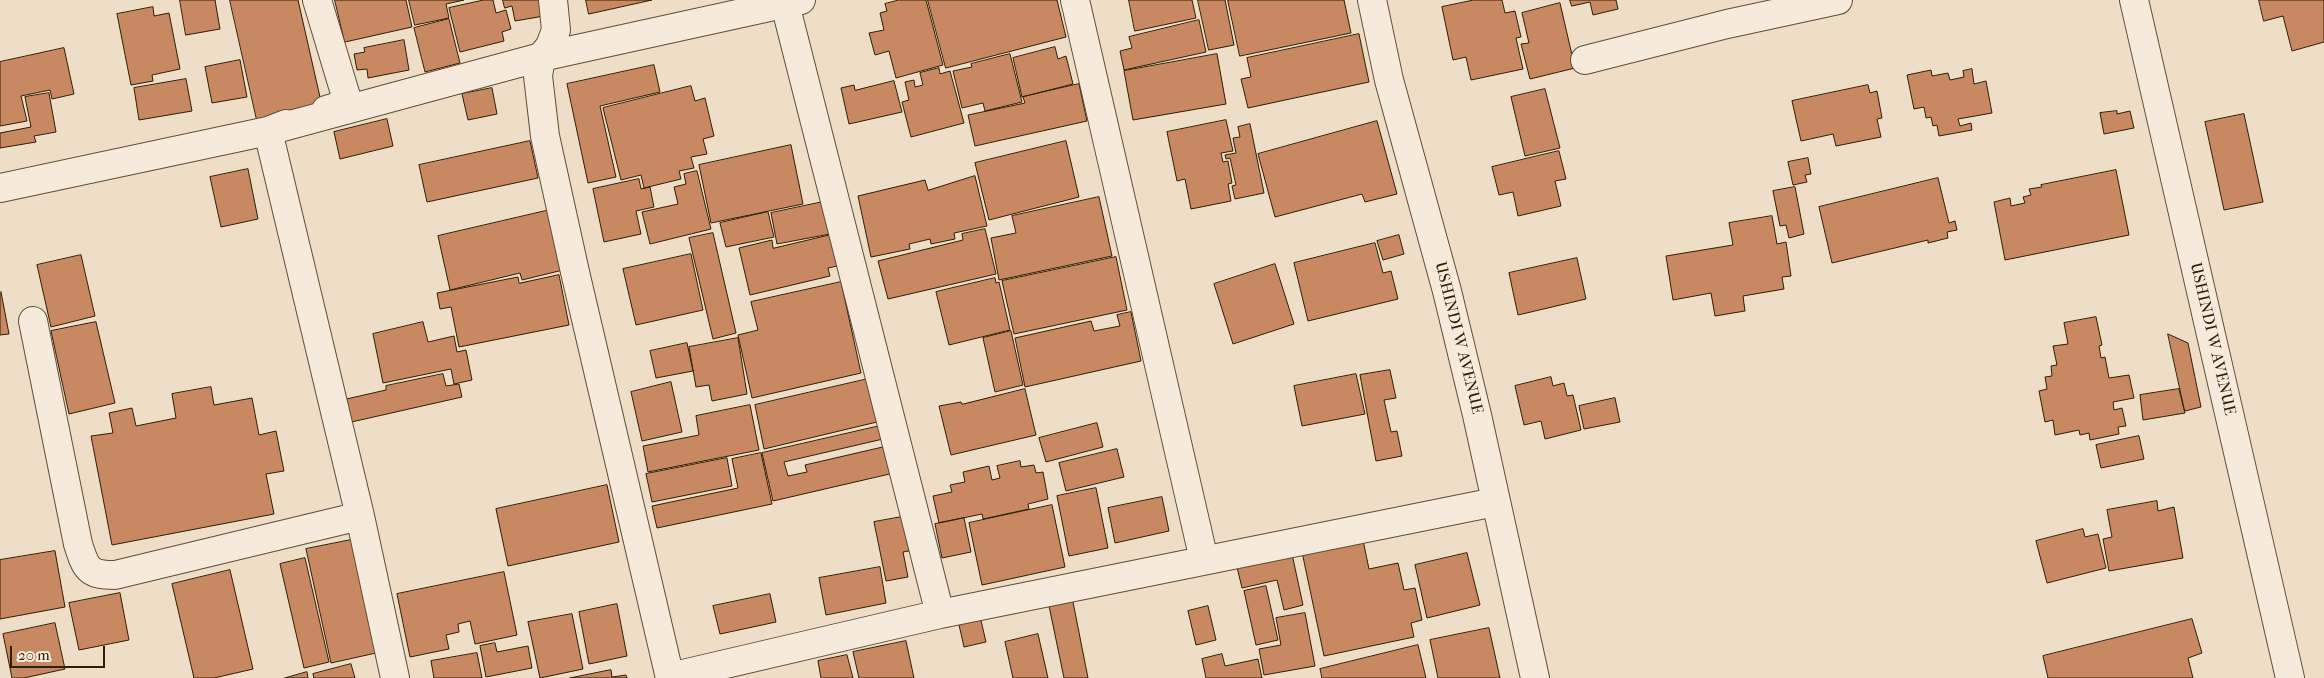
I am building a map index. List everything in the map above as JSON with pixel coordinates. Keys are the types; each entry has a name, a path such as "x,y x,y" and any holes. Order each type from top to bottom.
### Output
{"street":[{"path":"268,131 348,103 317,0"},
{"path":"553,0 556,30 550,46 540,57 539,87 545,136 670,678 940,614 1495,502"},
{"path":"1076,0 1204,560"},
{"name":"USHINDI W AVENUE","path":"1372,0 1389,80 1449,300 1477,414 1535,678"},
{"path":"1584,60 1727,24 1838,0"},
{"name":"USHINDI W AVENUE","path":"2134,0 2290,678"},
{"path":"0,188 268,131 540,57 793,2 940,614"},
{"path":"268,131 360,516 396,678"},
{"path":"32,320 78,544 87,567 97,575 115,575 360,516"}],"building":[{"path":"180,0 215,0 220,29 186,35"},
{"path":"230,0 298,0 322,106 257,120"},
{"path":"335,0 406,0 412,27 345,42"},
{"path":"409,0 464,0 446,4 449,18 415,25"},
{"path":"484,0 493,0 496,13 506,10 511,29 502,32 504,41 460,52 449,8"},
{"path":"503,0 541,0 544,16 515,21 512,6 505,8"},
{"path":"586,0 652,0 589,14"},
{"path":"899,0 926,0 943,65 896,78 889,51 875,55 869,33 884,30 880,13 887,11 885,4"},
{"path":"928,0 1057,0 1066,37 946,68"},
{"path":"1129,0 1192,0 1196,18 1135,31"},
{"path":"1198,0 1225,0 1234,45 1209,50"},
{"path":"1228,0 1344,0 1351,33 1240,56"},
{"path":"1474,0 1502,0 1505,13 1515,11 1521,37 1516,38 1523,69 1471,80 1466,57 1453,60 1442,7"},
{"path":"1570,0 1616,0 1618,9 1593,15 1590,2 1572,6"},
{"path":"2259,0 2324,0 2324,42 2292,51 2283,16 2264,21"},
{"path":"1560,3 1575,68 1530,79 1521,44 1529,43 1522,13"},
{"path":"153,7 154,16 169,13 180,69 152,75 153,81 131,85 117,14"},
{"path":"449,19 460,63 425,72 414,28"},
{"path":"1199,20 1206,52 1124,70 1120,51 1132,48 1129,37"},
{"path":"1359,34 1369,82 1248,108 1241,79 1251,77 1247,58"},
{"path":"404,40 409,70 368,78 367,69 357,70 354,54 365,52 364,48"},
{"path":"1055,47 1058,59 1066,56 1073,84 1022,97 1013,58"},
{"path":"64,48 74,94 52,99 50,90 21,96 27,121 0,126 0,62"},
{"path":"1010,54 1022,102 985,111 983,103 962,108 953,71 972,67 971,64"},
{"path":"1217,54 1226,104 1133,120 1124,71"},
{"path":"240,60 247,97 212,103 205,67"},
{"path":"654,65 660,92 600,106 616,177 588,183 567,84"},
{"path":"939,68 940,74 950,71 964,123 911,137 902,102 909,100 905,82 914,80 915,87 923,85 920,73"},
{"path":"1972,69 1974,84 1986,81 1992,113 1958,119 1960,126 1971,123 1972,130 1939,136 1937,125 1933,126 1931,117 1926,118 1924,107 1914,109 1907,75 1931,70 1932,76 1948,73 1950,80 1964,77 1963,71"},
{"path":"186,79 192,111 139,120 134,88"},
{"path":"894,81 902,112 849,124 841,88 854,85 855,90"},
{"path":"1079,84 1087,121 975,146 968,115 1025,103 1023,97"},
{"path":"1868,85 1870,93 1877,91 1882,118 1877,119 1881,137 1836,146 1833,134 1801,141 1792,101"},
{"path":"691,86 695,101 705,98 714,136 703,139 707,154 691,157 694,168 679,171 681,179 644,188 641,175 621,180 603,108"},
{"path":"492,88 497,114 468,120 462,94"},
{"path":"1545,89 1560,148 1525,156 1511,97"},
{"path":"49,93 56,132 34,136 36,142 0,148 0,133 31,127 25,97"},
{"path":"2117,111 2117,114 2130,111 2134,128 2104,134 2100,113"},
{"path":"2244,114 2263,202 2224,210 2205,122"},
{"path":"387,119 393,146 340,159 334,132"},
{"path":"1226,120 1233,151 1221,153 1223,162 1228,161 1232,183 1228,184 1231,201 1191,209 1185,179 1177,181 1167,132"},
{"path":"1377,121 1397,194 1365,202 1362,194 1275,217 1258,154"},
{"path":"1250,124 1264,193 1235,199 1232,186 1236,185 1230,158 1226,159 1225,155 1236,153 1233,138 1240,137 1238,127"},
{"path":"530,141 538,178 427,202 419,165"},
{"path":"1066,141 1079,197 989,220 975,163"},
{"path":"791,145 803,204 711,223 699,165"},
{"path":"1559,151 1566,179 1555,181 1561,206 1518,216 1513,192 1499,195 1492,167"},
{"path":"1808,158 1811,174 1805,175 1807,182 1793,185 1788,162"},
{"path":"248,169 258,219 221,227 210,177"},
{"path":"2116,170 2129,235 2005,260 1994,202 2010,198 2011,206 2025,203 2023,197 2031,195 2029,189"},
{"path":"697,171 711,229 650,244 642,212 678,204 674,187 686,184 684,174"},
{"path":"975,176 987,226 954,233 955,239 931,244 930,239 909,244 910,249 871,257 858,196 925,180 928,190"},
{"path":"1938,178 1949,223 1955,221 1957,230 1947,232 1948,238 1928,243 1928,240 1832,263 1819,207"},
{"path":"639,179 641,189 650,187 654,207 636,211 641,234 604,242 593,189"},
{"path":"1795,187 1804,234 1789,238 1786,225 1780,226 1773,191"},
{"path":"1099,197 1112,256 999,280 991,238 1016,233 1012,216"},
{"path":"823,202 830,234 777,244 771,213"},
{"path":"550,210 563,270 522,280 520,273 450,290 438,236"},
{"path":"768,212 774,237 726,247 720,223"},
{"path":"1772,216 1777,244 1786,242 1791,276 1782,277 1784,289 1743,296 1745,311 1715,316 1711,293 1673,300 1666,256 1733,245 1729,223"},
{"path":"985,229 996,274 888,299 878,261 963,240 962,234"},
{"path":"713,233 736,333 713,339 689,238"},
{"path":"835,234 842,265 828,268 830,276 750,295 739,248 772,240 773,248"},
{"path":"1399,235 1404,254 1383,260 1377,241"},
{"path":"1375,243 1383,273 1391,271 1398,299 1308,321 1294,263"},
{"path":"691,254 703,310 636,325 623,269"},
{"path":"81,255 95,316 51,327 37,265"},
{"path":"1116,257 1127,310 1014,334 1002,281"},
{"path":"1577,258 1586,299 1518,315 1509,273"},
{"path":"1275,264 1294,324 1233,344 1214,284"},
{"path":"559,275 569,325 459,347 451,307 440,309 437,293 518,277 519,283"},
{"path":"995,278 996,283 999,282 1010,330 949,345 936,292"},
{"path":"841,282 861,373 752,398 738,335 758,330 751,302"},
{"path":"0,293 9,334 0,335"},
{"path":"1131,312 1141,361 1025,387 1015,338 1091,321 1094,331 1120,326 1117,315"},
{"path":"2096,317 2102,345 2099,346 2101,358 2105,357 2109,378 2129,375 2134,398 2113,402 2114,410 2122,408 2126,426 2118,427 2119,434 2090,440 2089,433 2080,435 2079,430 2055,435 2053,420 2045,422 2039,391 2047,389 2045,377 2052,376 2051,366 2057,365 2053,346 2068,344 2064,323"},
{"path":"96,322 115,403 69,414 51,331"},
{"path":"423,322 428,342 454,336 457,352 466,350 472,380 454,384 451,369 383,383 373,334"},
{"path":"1011,331 1023,385 995,392 983,338"},
{"path":"2168,334 2188,343 2201,407 2185,411"},
{"path":"738,338 747,394 712,401 709,385 696,387 689,347"},
{"path":"687,343 693,371 656,378 650,351"},
{"path":"1390,370 1396,398 1384,400 1391,432 1397,431 1402,456 1376,461 1360,375"},
{"path":"443,374 446,386 459,384 462,397 347,423 342,400 386,390 386,386"},
{"path":"1356,374 1365,414 1302,426 1294,386"},
{"path":"1551,377 1553,386 1564,383 1567,396 1573,395 1581,430 1545,439 1541,421 1524,425 1515,386"},
{"path":"868,379 877,422 764,449 755,405"},
{"path":"671,382 682,432 642,441 631,392"},
{"path":"211,387 214,405 252,398 259,435 276,431 284,471 266,474 274,514 112,545 91,436 113,433 109,413 132,408 136,426 176,418 172,394"},
{"path":"1025,389 1036,435 951,455 939,406 961,402 962,404"},
{"path":"2179,389 2185,413 2143,420 2140,395"},
{"path":"1615,398 1620,422 1584,429 1579,406"},
{"path":"750,405 759,450 648,472 643,446 699,435 696,416"},
{"path":"1097,423 1103,447 1046,462 1039,438"},
{"path":"880,426 883,439 784,462 788,476 807,472 805,465 887,446 894,473 773,501 762,453"},
{"path":"2139,436 2144,459 2101,468 2096,445"},
{"path":"1117,449 1124,477 1066,491 1059,463"},
{"path":"761,453 772,504 657,528 652,506 738,488 732,459"},
{"path":"727,458 732,486 652,502 646,474"},
{"path":"1020,461 1021,467 1034,465 1036,473 1043,472 1048,499 1028,504 1029,509 983,519 982,514 939,523 933,496 952,492 950,485 965,482 963,472 989,466 992,480 1000,478 997,466"},
{"path":"607,485 619,542 508,566 496,509"},
{"path":"1096,488 1108,548 1069,556 1057,496"},
{"path":"1162,497 1169,531 1115,543 1108,508"},
{"path":"2157,501 2158,511 2174,507 2183,558 2109,571 2103,539 2112,537 2107,510"},
{"path":"1052,505 1065,567 982,585 969,523"},
{"path":"907,516 914,550 903,552 908,577 886,581 874,522"},
{"path":"964,518 971,552 942,558 935,524"},
{"path":"2083,529 2085,537 2098,534 2106,568 2047,583 2036,541"},
{"path":"351,540 376,653 331,663 306,549"},
{"path":"1363,540 1369,569 1398,563 1404,590 1415,588 1422,620 1411,623 1414,637 1324,656 1302,552"},
{"path":"55,551 65,607 0,619 0,560"},
{"path":"1467,553 1480,605 1427,618 1415,565"},
{"path":"1292,554 1303,605 1284,610 1277,580 1242,588 1237,567"},
{"path":"305,558 329,662 304,668 280,564"},
{"path":"880,567 886,603 826,615 819,578"},
{"path":"230,570 253,669 214,678 194,678 172,584"},
{"path":"504,572 517,635 475,644 470,621 458,624 459,632 446,635 449,649 410,657 397,594"},
{"path":"1266,586 1278,640 1256,645 1244,591"},
{"path":"120,593 129,640 79,650 69,603"},
{"path":"770,594 776,622 720,634 713,606"},
{"path":"1072,597 1088,678 1064,678 1048,601"},
{"path":"617,604 627,656 589,664 579,612"},
{"path":"1208,606 1216,640 1196,645 1188,611"},
{"path":"979,612 986,642 964,647 957,616"},
{"path":"1305,613 1315,666 1264,675 1259,649 1281,645 1276,618"},
{"path":"572,614 583,669 540,678 528,622"},
{"path":"2192,619 2202,653 2188,658 2193,678 2048,678 2043,656"},
{"path":"55,623 65,669 24,678 12,678 3,634"},
{"path":"1489,628 1500,678 1438,678 1430,640"},
{"path":"1038,634 1048,678 1013,678 1005,642"},
{"path":"906,641 914,678 859,678 853,652"},
{"path":"495,643 497,652 528,646 532,668 486,677 480,646"},
{"path":"1418,645 1426,678 1322,678 1320,669"},
{"path":"477,653 482,678 434,678 431,661"},
{"path":"1222,654 1225,666 1258,659 1262,678 1206,678 1202,659"},
{"path":"847,655 853,678 821,678 818,661"},
{"path":"351,664 355,678 314,678 313,674"},
{"path":"611,670 612,677 626,675 627,678 570,678"},
{"path":"307,672 308,678 285,678"}]}
